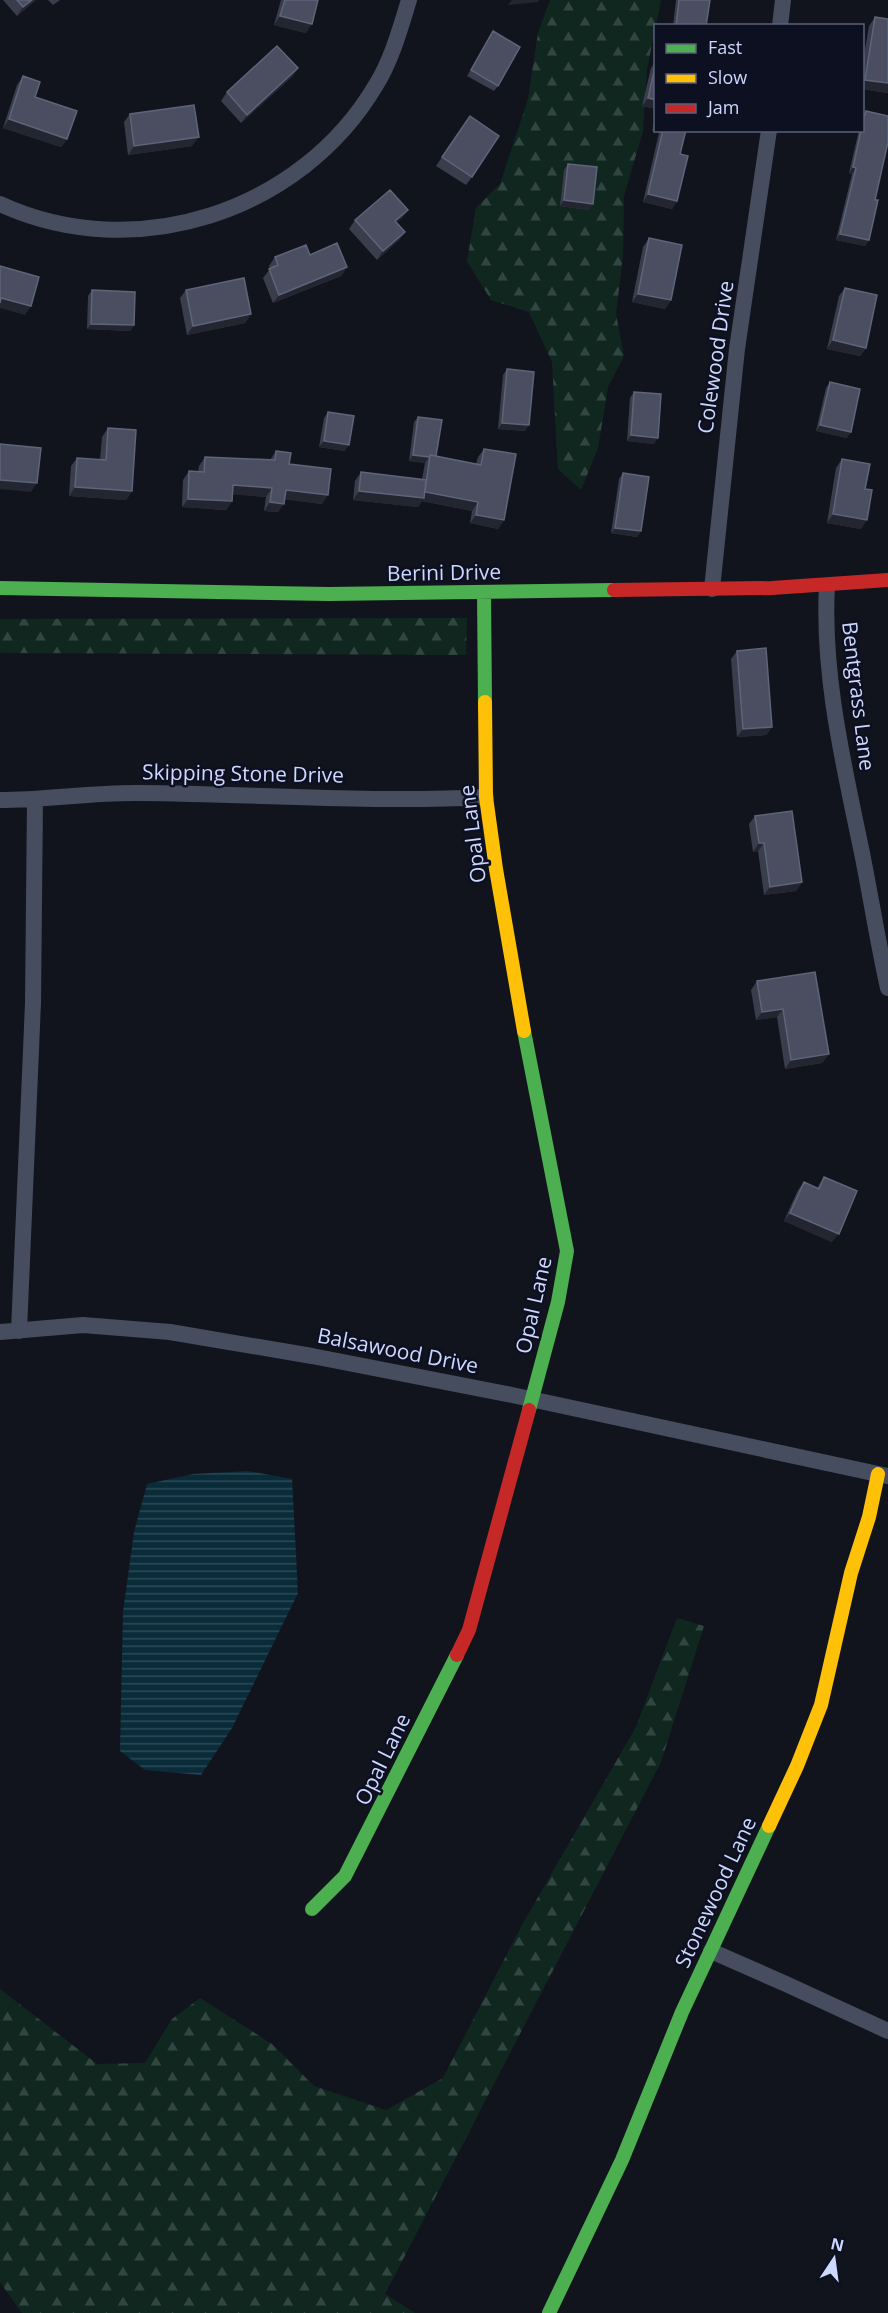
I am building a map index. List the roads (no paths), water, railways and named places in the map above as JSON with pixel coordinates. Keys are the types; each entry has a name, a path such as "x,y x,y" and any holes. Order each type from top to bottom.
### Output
{"street":[{"path":"0,204 48,222 85,229 118,231 185,223 219,214 248,200 279,184 308,163 357,113 377,84 396,42 409,0"},
{"path":"780,24 783,0"},
{"name":"Colewood Drive","path":"712,589 737,349 769,132"},
{"name":"Berini Drive","path":"0,588 329,594 712,589 827,586 888,580"},
{"name":"Bentgrass Lane","path":"827,586 826,615 844,764 888,988"},
{"name":"Opal Lane","path":"312,1909 345,1876 469,1630 558,1302 567,1251 523,1024 486,798 484,592"},
{"name":"Skipping Stone Drive","path":"0,800 138,793 290,798 486,798"},
{"path":"19,1330 33,1003 35,800"},
{"name":"Balsawood Drive","path":"0,1332 83,1325 170,1332 312,1356 532,1400 883,1475"},
{"name":"Stonewood Lane","path":"549,2313 622,2160 682,2012 797,1766 821,1705 851,1573 883,1475"},
{"path":"711,1951 888,2031"}],"water":[{"path":"248,1471 292,1479 298,1593 232,1728 201,1775 145,1770 120,1751 123,1612 134,1532 147,1484 193,1474"}]}
